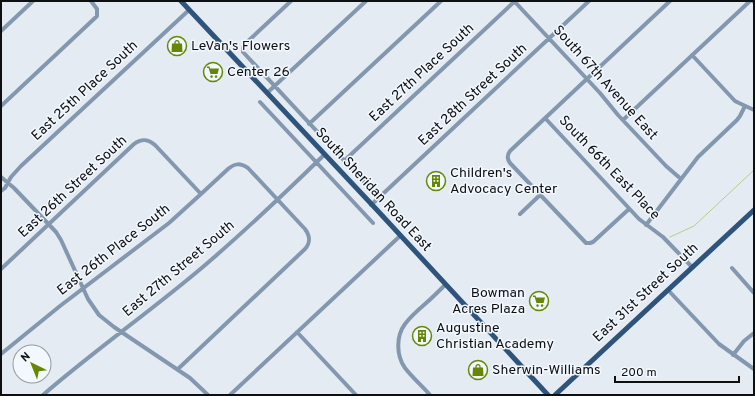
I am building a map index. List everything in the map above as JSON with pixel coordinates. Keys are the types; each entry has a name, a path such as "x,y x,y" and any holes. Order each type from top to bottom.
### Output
{"main road":[{"name":"South Sheridan Road East","path":"181,1 548,395"},
{"name":"East 31st Street South","path":"555,395 754,210"}],"street":[{"path":"1,31 33,1"},
{"path":"1,106 97,16 98,12 96,6 92,1"},
{"name":"South Sheridan Road East","path":"291,1 243,46 243,50 245,54 379,198"},
{"path":"267,93 366,1"},
{"path":"310,124 441,1"},
{"name":"South 67th Avenue East","path":"514,1 666,166 681,179"},
{"name":"East 27th Place South","path":"344,161 514,1"},
{"name":"East 28th Street South","path":"372,205 589,1"},
{"path":"629,209 593,242 588,244 583,241 510,163 508,156 510,151 670,1"},
{"path":"623,120 750,1"},
{"name":"East 25th Place South","path":"1,192 11,177 21,166 189,10"},
{"path":"692,55 735,101 754,110"},
{"name":"South Sheridan Road East","path":"260,102 373,223"},
{"path":"646,225 698,157 737,120 745,106"},
{"name":"South 66th East Place","path":"545,118 629,209 663,238 692,267"},
{"name":"East 26th Street South","path":"1,269 140,140 148,140 155,145 201,194"},
{"name":"East 27th Street South","path":"43,395 203,266 324,155"},
{"name":"East 26th Place South","path":"1,354 60,306 169,223 231,166 239,164 248,168 277,199"},
{"path":"1,177 8,182 61,240 88,298 99,314 110,324 178,369 201,387 208,395"},
{"path":"520,214 540,195"},
{"path":"178,369 305,249 308,244 308,233 277,199"},
{"path":"230,395 400,236"},
{"path":"732,268 754,293"},
{"path":"430,395 402,363 398,345 400,332 410,318 445,285"},
{"path":"668,290 718,344 754,369"},
{"path":"297,332 356,395"},
{"path":"733,355 744,341 754,333"}],"waterway":[{"path":"670,237 694,226 754,170"}],"place":[{"name":"LeVan's Flowers","path":"177,46"},
{"name":"Center 26","path":"213,72"},
{"name":"Children's Advocacy Center","path":"436,181"},
{"name":"Bowman Acres Plaza","path":"539,301"},
{"name":"Augustine Christian Academy","path":"422,336"},
{"name":"Sherwin-Williams","path":"478,370"}]}
